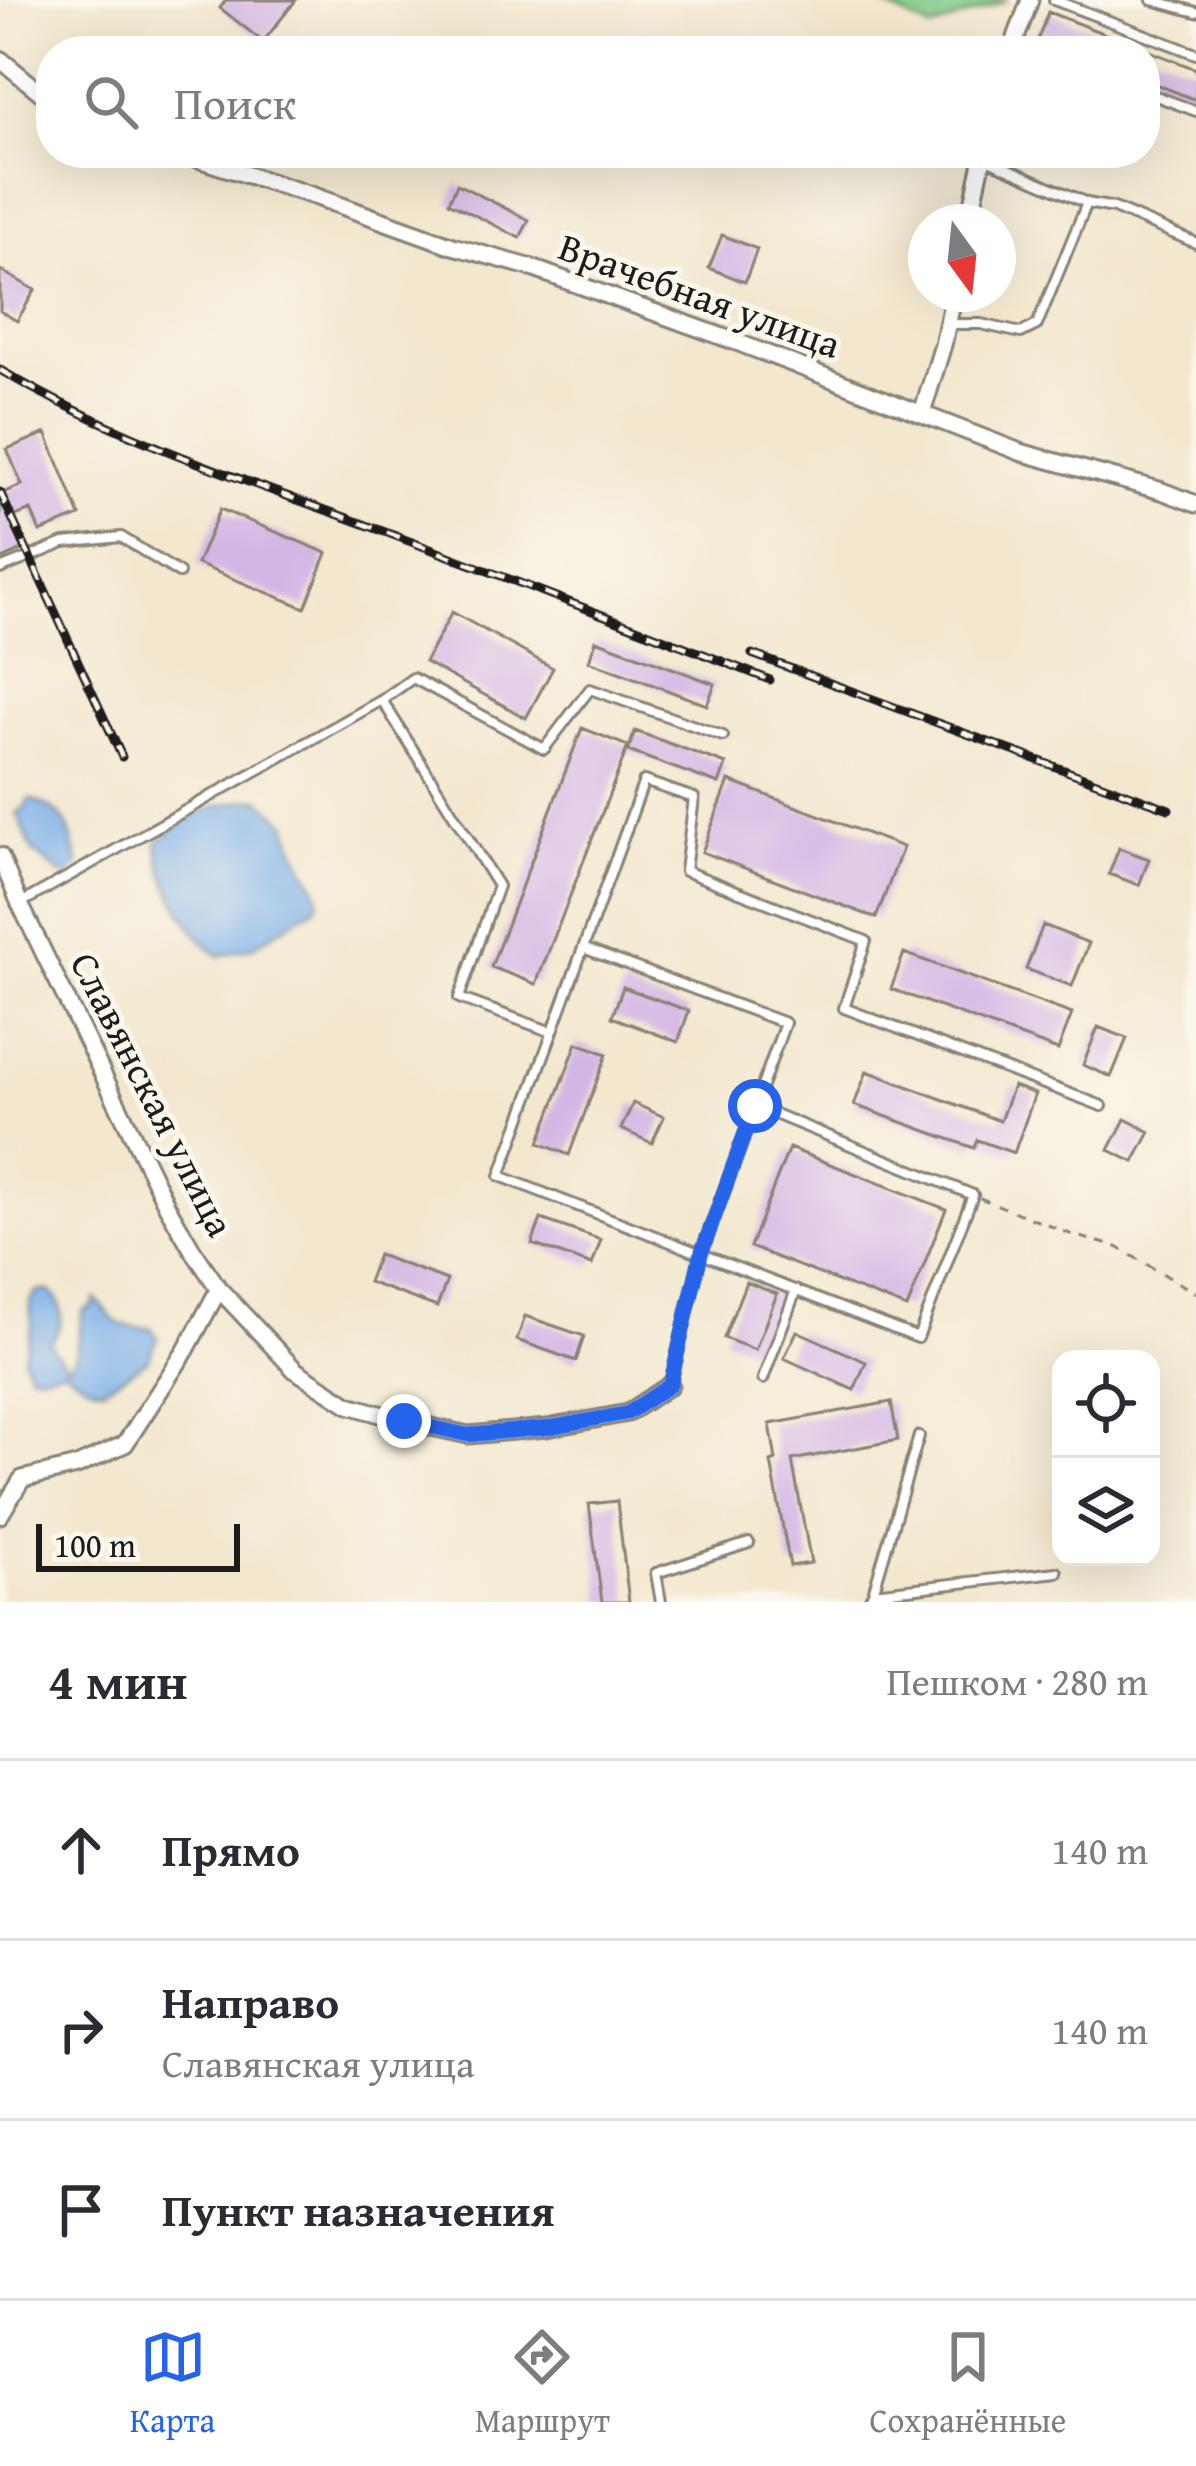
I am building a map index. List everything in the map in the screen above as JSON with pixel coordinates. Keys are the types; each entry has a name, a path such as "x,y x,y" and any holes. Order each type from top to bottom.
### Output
{"street":[{"path":"1017,36 1030,0"},
{"path":"0,59 36,89"},
{"name":"Врачебная улица","path":"226,168 549,274 1020,452 1196,504"},
{"path":"973,204 981,168"},
{"path":"922,413 950,312"},
{"name":"Славянская улица","path":"0,856 166,1206 219,1289 295,1370 349,1405 468,1435 547,1428 628,1413 670,1385"},
{"path":"0,1515 22,1479 77,1466 125,1444 219,1289"}],"lane":[{"path":"1054,0 1147,36"},
{"path":"1152,0 1196,12"},
{"path":"1160,41 1196,55"},
{"path":"1160,98 1196,111"},
{"path":"1012,168 1087,203 1114,208 1196,243"},
{"path":"948,324 981,324 1021,333 1037,325 1087,203"},
{"path":"0,569 64,543 121,537 179,573"},
{"path":"20,904 382,700 413,678 544,749 590,689 723,736"},
{"path":"382,700 498,886 459,998 552,1032"},
{"path":"755,1106 973,1196 918,1338 500,1176 644,781 694,798 686,872 866,941 844,1008 1102,1106"},
{"path":"583,948 785,1023 701,1254 670,1385"},
{"path":"763,1379 796,1290"},
{"path":"920,1436 871,1597 1057,1572"},
{"path":"661,1602 656,1573 749,1544"}],"path":[{"path":"973,1196 1073,1235 1117,1246 1196,1293"}],"green space":[{"path":"874,0 1008,0 931,29"}],"water":[{"path":"30,799 53,810 69,831 79,864 65,877 32,851 17,812"},
{"path":"260,799 287,823 319,899 317,906 252,947 219,956 178,905 157,843 204,811"},
{"path":"48,1290 61,1315 50,1342 68,1366 75,1356 83,1311 95,1299 118,1322 151,1328 158,1338 148,1360 103,1388 63,1369 30,1373 23,1358 32,1325 30,1302 35,1293"}],"building":[{"path":"226,0 296,0 268,36 255,36 220,8"},
{"path":"1048,12 1110,36 1039,36"},
{"path":"1160,55 1196,69 1196,100 1160,86"},
{"path":"457,184 529,220 520,238 449,202"},
{"path":"722,235 757,249 745,282 709,268"},
{"path":"0,270 35,290 17,321 0,311"},
{"path":"46,433 80,516 40,532 31,510 10,518 24,549 0,560 0,494 22,485 7,449"},
{"path":"220,509 327,553 305,608 197,564"},
{"path":"452,612 553,668 526,718 425,662"},
{"path":"596,640 715,684 707,705 589,661"},
{"path":"582,728 628,746 536,984 491,967"},
{"path":"635,731 726,764 719,784 628,751"},
{"path":"729,781 903,847 876,918 702,852"},
{"path":"1119,848 1149,859 1139,885 1109,874"},
{"path":"1043,925 1089,943 1072,986 1026,969"},
{"path":"904,953 1072,1014 1058,1050 891,989"},
{"path":"623,987 689,1011 678,1042 612,1017"},
{"path":"1098,1027 1127,1038 1111,1077 1083,1065"},
{"path":"577,1043 607,1054 569,1155 539,1143"},
{"path":"867,1071 1000,1121 1013,1086 1035,1094 1014,1153 977,1140 974,1148 854,1105"},
{"path":"633,1103 664,1117 652,1143 621,1129"},
{"path":"1125,1119 1150,1132 1134,1162 1109,1150"},
{"path":"789,1148 946,1209 907,1308 750,1247"},
{"path":"541,1219 601,1240 592,1265 532,1244"},
{"path":"378,1255 447,1280 437,1307 368,1282"},
{"path":"746,1282 777,1294 755,1350 724,1338"},
{"path":"525,1316 584,1336 576,1361 517,1340"},
{"path":"797,1331 866,1362 854,1390 784,1358"},
{"path":"891,1402 898,1440 792,1460 811,1563 790,1566 771,1462 776,1460 770,1424"},
{"path":"617,1501 629,1602 602,1602 589,1504"}],"railway":[{"path":"0,370 87,416 177,455 770,680"},
{"path":"0,492 122,757"},
{"path":"752,654 1169,809"}],"route":[{"path":"404,1421 468,1435 547,1428 628,1413 670,1385 701,1254 755,1106"}]}
